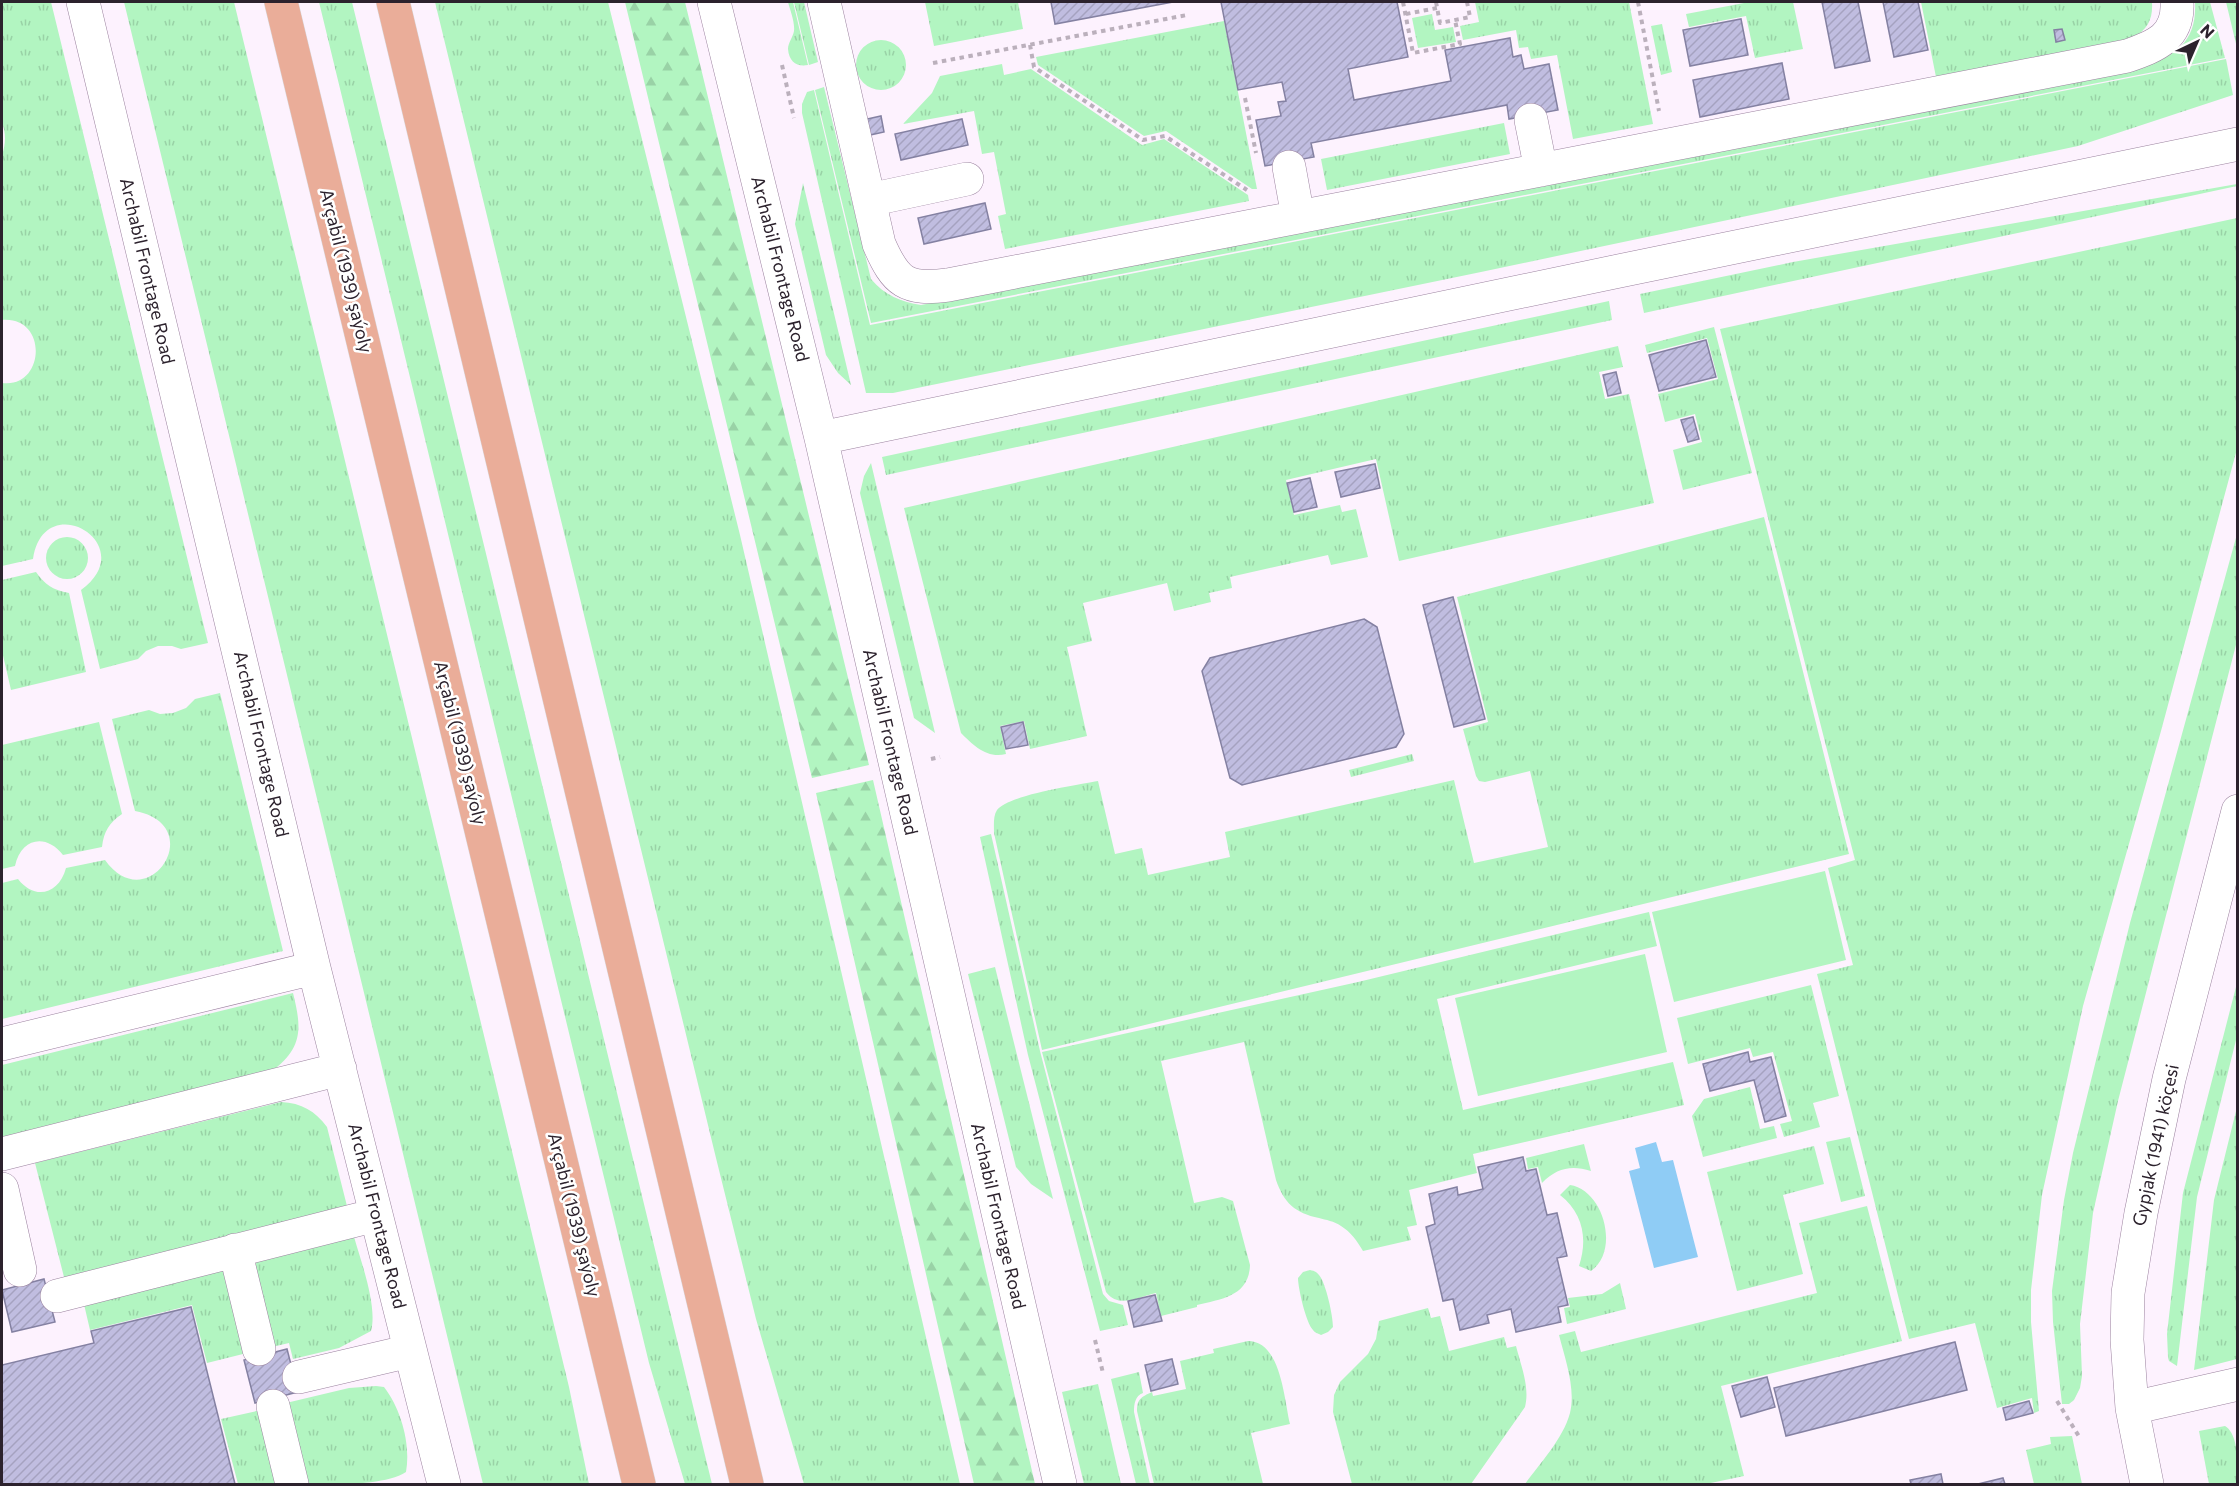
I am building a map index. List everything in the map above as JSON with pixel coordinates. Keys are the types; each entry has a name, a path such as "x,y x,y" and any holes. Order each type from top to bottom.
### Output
{"main road":[{"name":"Arçabil (1939) şaýoly","path":"281,2 639,1485"},
{"path":"393,2 747,1485"},
{"path":"737,1445 755,1485"}],"street":[{"name":"Archabil Frontage Road","path":"83,2 315,968 442,1484"},
{"name":"Archabil Frontage Road","path":"714,2 821,438 1060,1485"},
{"path":"824,2 879,244 888,265 901,280 921,289 2127,56 2151,47 2171,30 2178,12 2177,2"},
{"path":"1531,120 1541,170"},
{"path":"821,438 1607,273 2238,144"},
{"path":"1289,167 1298,217"},
{"path":"869,200 967,178"},
{"name":"Gypjak (1941) köçesi","path":"2147,1485 2132,1408 2127,1340 2128,1293 2141,1213 2169,1079 2230,874 2238,811"},
{"path":"2,1044 315,968"},
{"path":"2,1154 340,1069"},
{"path":"2,1189 20,1270"},
{"path":"57,1296 376,1215"},
{"path":"235,1250 259,1349"},
{"path":"299,1377 410,1351"},
{"path":"2132,1408 2238,1384"},
{"path":"273,1406 292,1485"}],"path":[{"path":"1403,2 1413,53 1460,44 1455,20"},
{"path":"1436,2 1440,22 1470,17 1467,2"},
{"path":"1638,2 1660,116"},
{"path":"1406,14 1437,8"},
{"path":"933,63 1187,15"},
{"path":"1030,45 1034,67 1143,140 1165,136 1251,193"},
{"path":"782,65 794,117"},
{"path":"1095,1340 1103,1373"},
{"path":"2057,1401 2080,1438"}],"green space":[{"path":"51,2 208,643 181,649 172,646 158,646 146,651 138,659 100,669 81,590 97,573 101,556 96,541 84,530 69,525 54,527 41,538 33,559 2,566 2,383 16,382 27,375 33,365 36,352 34,340 28,329 17,322 2,320 2,155 5,138 2,122 2,3"},
{"path":"124,2 234,2 569,1387 589,1484 483,1484"},
{"path":"319,2 352,2 712,1484 685,1484 649,1363"},
{"path":"435,2 608,2 740,535 960,1484 804,1484 756,1319"},
{"path":"625,2 685,2 869,765 812,778"},
{"path":"788,2 793,2 808,65 794,63 789,54 788,47 794,27"},
{"path":"794,2 804,2 818,62 809,65"},
{"path":"925,2 1018,2 1023,29 934,46"},
{"path":"1475,2 1629,2 1653,124 1573,139 1557,55 1531,59 1528,47 1519,48 1516,30 1463,40 1460,26 1479,22"},
{"path":"1744,2 1793,2 1803,49 1755,58 1746,16 1689,27 1686,14"},
{"path":"1921,2 2152,2 2152,8 2146,27 2133,38 1936,77"},
{"path":"2195,2 2210,2 2225,58 871,323 815,90 824,87 871,279 894,297 921,305 2142,67 2165,57 2182,45 2192,27"},
{"path":"2226,2 2237,2 2237,48"},
{"path":"1432,14 1435,30 1453,27 1456,42 1418,48 1412,18"},
{"path":"1224,21 1257,189 1252,189 1166,131 1144,136 1038,65 1036,57"},
{"path":"1662,24 1672,72 1661,75 1651,26"},
{"path":"876,40 886,40 899,47 906,60 906,70 899,83 886,90 876,90 867,86 860,79 856,70 856,60 860,51 867,44"},
{"path":"2226,59 2233,95 2078,146 893,393 866,393 802,113 802,104 807,92 814,90 870,325"},
{"path":"1002,64 1004,75 1031,69 1142,145 1164,139 1248,195 1249,201 1005,249 998,216 1006,214 994,152 982,154 974,111 903,124 932,93 940,76"},
{"path":"1504,123 1510,154 1327,190 1321,159"},
{"path":"803,183 851,385 838,373 826,355 795,224"},
{"path":"2237,184 2237,186 1644,313 1640,294 1793,262"},
{"path":"2237,218 2237,449 2161,731 2083,1006 2042,1195 2031,1290 2031,1322 2039,1411 2034,1413 2032,1398 1997,1408 1975,1323 1909,1339 1817,974 1853,965 1828,868 1855,860 1720,329"},
{"path":"1609,301 1612,320 886,475 882,457"},
{"path":"1714,327 1752,473 1683,490 1673,450 1702,442 1695,414 1665,422 1658,394 1718,379 1707,338 1647,353 1645,345"},
{"path":"1618,346 1623,367 1599,372 1605,399 1629,394 1654,503 1399,561 1376,459 1286,480 1294,515 1340,505 1342,512 1356,509 1368,557 1331,565 1328,555 1230,577 1232,588 1209,593 1211,602 1174,611 1167,583 1083,603 1092,641 1067,647 1087,736 1030,749 1024,721 1000,726 1006,754 993,755 981,750 961,733 904,508"},
{"path":"871,463 935,733 914,718 860,493 864,476"},
{"path":"1764,517 1849,854 1042,1050 994,833 997,810 1028,795 1098,781 1115,854 1142,848 1148,875 1230,857 1225,832 1454,780 1474,863 1548,847 1530,771 1485,782 1479,781 1476,776 1463,729 1488,722 1457,597"},
{"path":"2237,534 2237,641 2118,1101 2093,1213 2080,1324 2082,1376 2080,1388 2074,1400 2069,1404 2062,1404 2052,1291 2064,1200 2073,1153 2130,923"},
{"path":"67,537 82,543 88,558 82,573 67,579 52,573 46,558 52,543"},
{"path":"36,572 50,586 69,593 86,672 11,690 2,651 2,580"},
{"path":"220,693 283,951 2,1019 2,883 18,879 32,890 46,892 58,884 66,868 105,860 122,876 138,880 153,875 164,863 170,848 168,833 157,820 135,811 112,719 149,710 160,714 173,713 186,708 195,699"},
{"path":"99,722 122,814 108,828 102,847 63,855 49,844 42,841 35,842 23,849 15,866 2,869 2,745"},
{"path":"1412,754 1414,761 1351,777 1349,770"},
{"path":"873,780 1035,1484 974,1484 816,793"},
{"path":"991,834 1040,1051 1103,1294 1109,1301 1123,1305 1128,1325 1100,1331 1028,1055 980,837"},
{"path":"1825,871 1846,960 1674,1002 1652,912"},
{"path":"1649,912 1657,946 1437,999 1463,1110 1673,1062 1684,1105 1473,1154 1477,1173 1409,1190 1417,1225 1407,1227 1411,1240 1363,1251 1345,1228 1297,1210 1283,1195 1276,1180 1244,1042 1161,1061 1194,1203 1222,1197 1233,1201 1250,1265 1248,1275 1239,1290 1224,1298 1161,1316 1156,1293 1123,1301 1111,1297 1106,1292 1042,1052 1358,982"},
{"path":"1645,954 1667,1052 1478,1096 1455,998"},
{"path":"995,967 1053,1199 1031,1184 1016,1167 968,974"},
{"path":"2237,983 2237,1036 2197,1197 2177,1366 2169,1361 2167,1334 2183,1193"},
{"path":"1811,985 1839,1096 1813,1103 1820,1127 1784,1137 1780,1124 1792,1121 1773,1052 1753,1057 1750,1048 1688,1064 1677,1018"},
{"path":"293,993 298,1017 297,1037 289,1055 271,1072 2,1138 2,1065"},
{"path":"1750,1087 1760,1129 1774,1126 1777,1138 1703,1157 1692,1116 1704,1099"},
{"path":"281,1102 307,1109 318,1116 327,1127 348,1210 65,1281 35,1163"},
{"path":"2237,1107 2237,1359 2194,1370 2214,1200"},
{"path":"1850,1137 1865,1196 1841,1202 1826,1142"},
{"path":"1584,1144 1591,1171 1577,1168 1565,1169 1553,1174 1542,1183 1538,1167 1528,1169 1526,1158"},
{"path":"1814,1146 1824,1184 1783,1195 1803,1274 1737,1291 1707,1172"},
{"path":"1570,1185 1582,1189 1592,1198 1604,1222 1605,1250 1600,1262 1591,1271 1579,1266 1583,1246 1582,1227 1574,1210 1560,1195"},
{"path":"1867,1206 1902,1341 1721,1386 1744,1476 1706,1484 1525,1484 1557,1441 1570,1413 1571,1384 1559,1335 1575,1331 1581,1352 1817,1293 1799,1223"},
{"path":"353,1233 370,1296 373,1321 371,1331 339,1348 293,1359 289,1343 272,1347 249,1258"},
{"path":"225,1264 247,1353 207,1363 192,1305 90,1330 83,1300"},
{"path":"1315,1271 1322,1279 1332,1315 1333,1327 1321,1335 1310,1326 1299,1289 1298,1278 1303,1272"},
{"path":"1620,1283 1626,1309 1567,1324 1564,1308 1570,1307 1568,1298 1602,1294"},
{"path":"1428,1308 1431,1318 1440,1316 1449,1351 1504,1337 1507,1348 1516,1346 1526,1384 1525,1407 1471,1484 1352,1484 1333,1412 1334,1395 1340,1382 1368,1354 1376,1339 1379,1321"},
{"path":"1248,1341 1268,1350 1274,1361 1283,1387 1290,1424 1251,1433 1263,1484 1154,1484 1137,1411 1139,1401 1152,1392 1153,1396 1186,1389 1180,1361 1214,1353 1213,1349"},
{"path":"1139,1372 1143,1393 1137,1398 1134,1412 1150,1484 1136,1484 1111,1379"},
{"path":"1098,1384 1121,1484 1084,1484 1062,1392"},
{"path":"384,1387 400,1416 406,1439 406,1472 397,1477 372,1482 306,1484 286,1403 349,1388"},
{"path":"261,1410 280,1484 238,1484 221,1419"},
{"path":"2225,1426 2230,1430 2235,1443 2237,1484 2209,1484 2199,1431"},
{"path":"2072,1436 2082,1484 2034,1484 2026,1450 2051,1444 2050,1437"}],"water":[{"path":"1656,1142 1662,1162 1673,1160 1698,1257 1654,1268 1629,1171 1640,1168 1635,1148"}],"building":[{"path":"1051,2 1173,2 1055,24"},
{"path":"1221,2 1397,2 1408,57 1348,69 1354,100 1451,81 1445,50 1510,38 1513,57 1521,55 1524,69 1549,64 1558,110 1509,119 1507,105 1311,143 1314,157 1265,166 1256,120 1281,116 1278,102 1286,101 1282,82 1238,90"},
{"path":"1822,2 1858,2 1870,61 1835,68"},
{"path":"1883,2 1918,2 1928,50 1894,57"},
{"path":"1741,19 1748,55 1690,66 1683,30"},
{"path":"2062,29 2065,40 2056,42 2054,30"},
{"path":"1782,63 1789,99 1700,117 1693,80"},
{"path":"881,116 884,132 870,135 867,119"},
{"path":"962,119 968,145 901,160 895,134"},
{"path":"985,203 991,229 924,244 918,218"},
{"path":"1706,340 1716,377 1659,391 1649,355"},
{"path":"1616,372 1621,393 1608,396 1603,375"},
{"path":"1693,417 1699,439 1688,442 1681,420"},
{"path":"1375,464 1380,488 1341,497 1335,472"},
{"path":"1310,478 1317,507 1294,512 1287,483"},
{"path":"1453,597 1485,719 1454,727 1423,605"},
{"path":"1364,619 1377,627 1404,734 1396,747 1242,785 1230,778 1202,671 1210,658"},
{"path":"1023,722 1028,745 1006,749 1001,727"},
{"path":"1748,1052 1750,1062 1771,1057 1786,1116 1765,1122 1754,1080 1710,1091 1703,1064"},
{"path":"1523,1157 1526,1171 1536,1169 1547,1215 1557,1213 1567,1256 1557,1258 1568,1305 1558,1307 1561,1322 1516,1332 1511,1309 1487,1315 1489,1323 1460,1330 1453,1299 1443,1301 1426,1227 1435,1224 1429,1194 1457,1187 1458,1195 1483,1189 1478,1167"},
{"path":"44,1279 55,1322 12,1332 2,1290"},
{"path":"1155,1295 1162,1321 1134,1327 1128,1301"},
{"path":"191,1307 235,1484 2,1484 2,1365 94,1343 91,1331"},
{"path":"1955,1342 1967,1390 1786,1436 1774,1388"},
{"path":"287,1349 298,1392 255,1403 244,1360"},
{"path":"1172,1359 1178,1384 1151,1391 1145,1365"},
{"path":"1767,1377 1775,1407 1741,1417 1732,1386"},
{"path":"2029,1401 2033,1413 2006,1420 2003,1408"},
{"path":"1941,1474 1943,1484 1911,1484 1910,1480"},
{"path":"2003,1478 2005,1484 1978,1484"}]}
